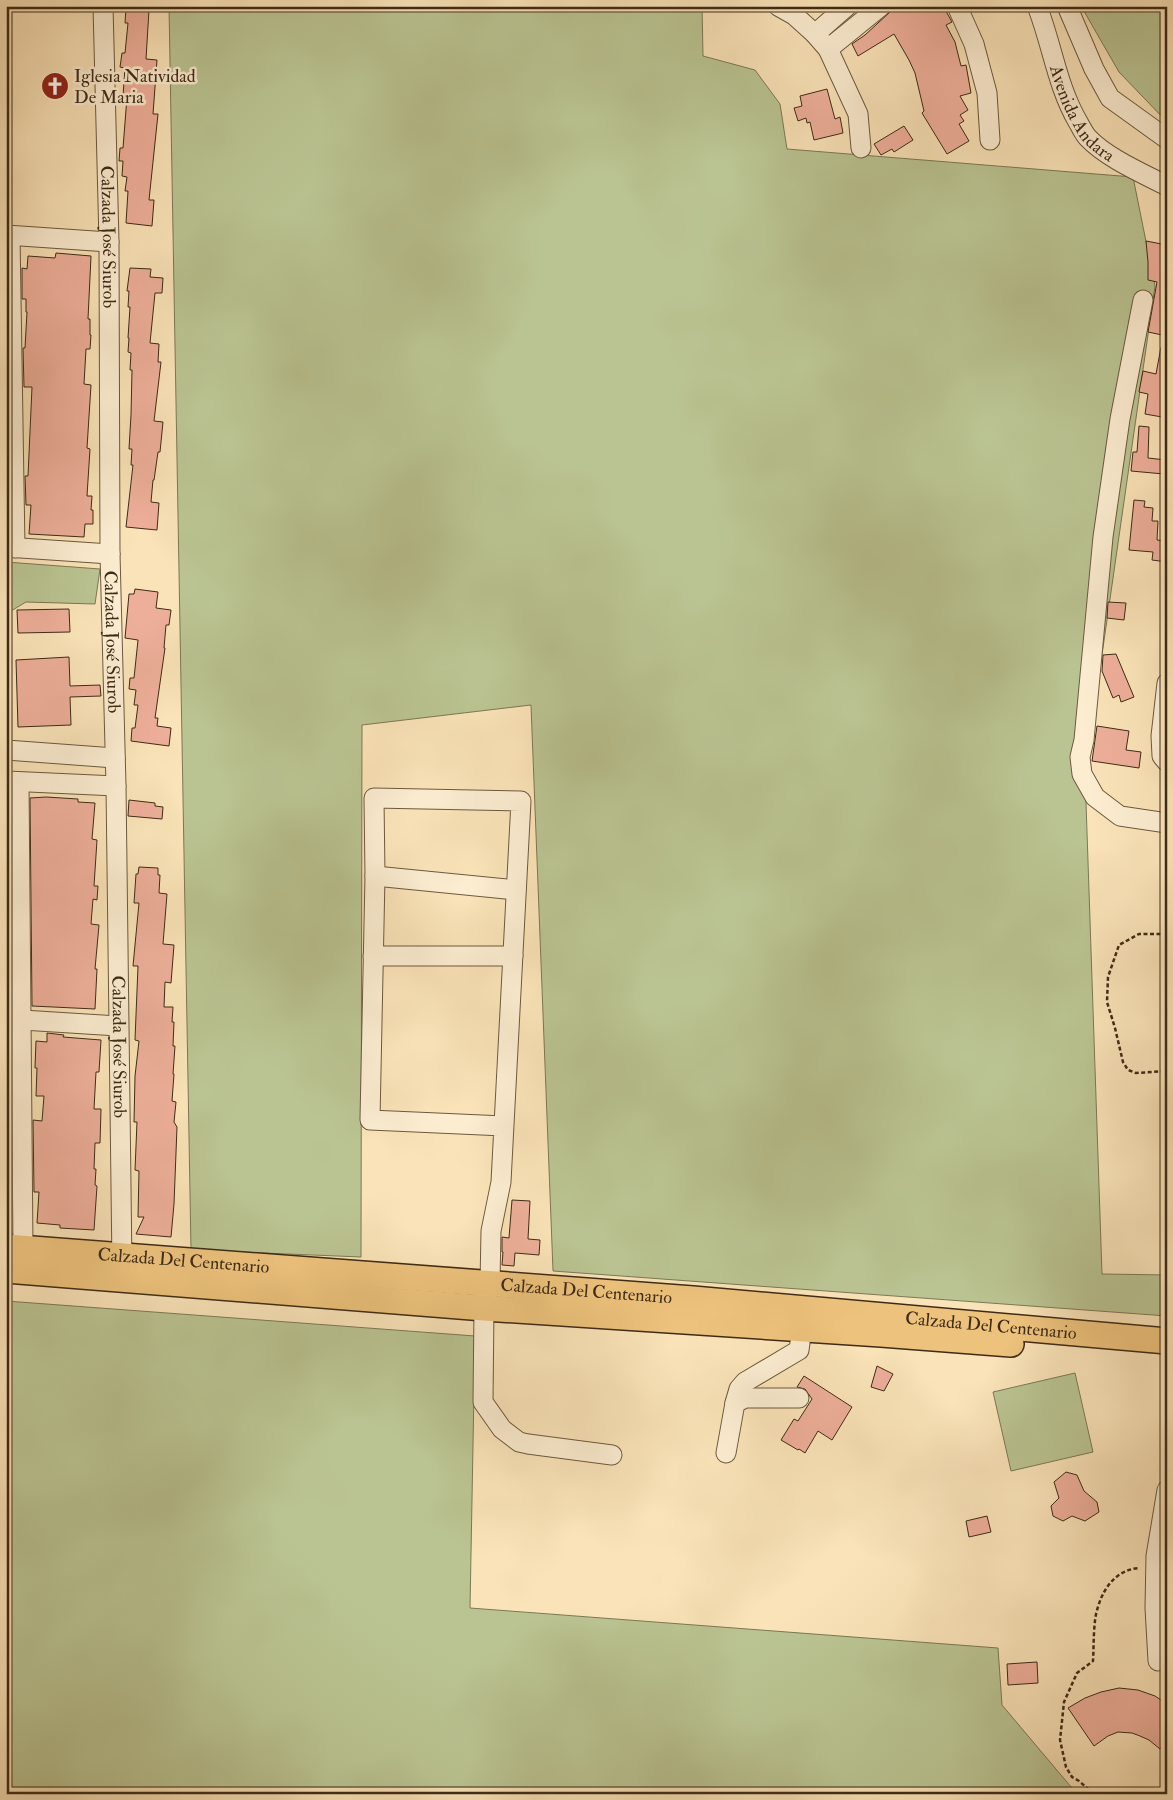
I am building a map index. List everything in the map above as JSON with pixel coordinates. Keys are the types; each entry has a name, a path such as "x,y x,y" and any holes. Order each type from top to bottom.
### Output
{"main road":[{"name":"Calzada Del Centenario","path":"15,1248 122,1268 484,1308 802,1328 1167,1357"},
{"name":"Calzada Del Centenario","path":"6,1270 122,1268 490,1284 693,1299 1167,1341"}],"street":[{"name":"Calzada José Siurob","path":"103,6 109,242 110,554 116,786 122,1268"},
{"path":"778,6 794,16 815,34 828,49 858,114 861,148"},
{"path":"815,34 847,6"},
{"path":"828,49 881,6"},
{"path":"957,6 974,44 987,93 990,140"},
{"name":"Avenida Andara","path":"1037,6 1047,30 1058,76 1071,109 1088,138 1120,162 1167,186"},
{"name":"Avenida Andara","path":"1067,6 1094,70 1110,98 1167,139"},
{"path":"109,242 8,235 11,548 110,554"},
{"path":"1143,300 1120,419 1103,537 1084,740 1080,757 1082,774 1095,797 1120,816 1167,823"},
{"path":"1164,759 1160,736 1167,683"},
{"path":"6,750 115,758"},
{"path":"15,1248 13,782 116,786"},
{"path":"504,1126 370,1120 375,876 374,798 521,800 502,1182 491,1231 490,1284 484,1308 483,1402 502,1429 519,1442 612,1455"},
{"path":"375,876 516,890"},
{"path":"373,956 513,956"},
{"path":"13,1019 118,1026"},
{"path":"726,1453 739,1389 745,1382 799,1350 802,1328"},
{"path":"777,1398 776,1378 788,1357"},
{"path":"735,1403 745,1398 799,1398"},
{"path":"1158,1661 1155,1608 1156,1568 1167,1490"}],"path":[{"path":"1167,934 1139,934 1119,944 1108,977 1107,1002 1123,1062 1128,1070 1136,1073 1167,1071"},
{"path":"1094,1794 1072,1777 1066,1767 1060,1740 1064,1702 1077,1673 1093,1661 1097,1608 1106,1588 1119,1574 1131,1568 1156,1568"}],"green space":[{"path":"169,6 702,6 703,56 755,70 780,104 787,149 1133,177 1155,286 1085,773 1102,1274 1167,1275 1167,1316 553,1271 531,705 362,725 361,1257 191,1250"},
{"path":"1081,6 1167,6 1167,122 1119,72"},
{"path":"6,562 100,569 95,604 26,602 6,614"},
{"path":"6,1301 475,1336 470,1608 998,1648 1002,1705 1077,1794 6,1794"},
{"path":"1075,1373 1093,1452 1011,1471 993,1392"}],"building":[{"path":"899,6 943,6 952,22 946,25 955,42 961,66 966,65 971,93 960,96 968,110 960,115 964,121 959,124 969,141 947,154 922,113 924,111 915,73 894,34 858,56 852,44"},
{"path":"126,8 149,10 146,59 157,60 153,114 158,114 149,200 154,200 152,226 126,223 128,191 125,191 127,177 122,176 123,161 119,161 120,148 123,148 127,97 123,96 125,68 120,67 122,53 125,53 128,23 125,23"},
{"path":"827,89 835,119 840,117 843,133 814,140 810,122 807,123 806,118 798,121 794,108 802,106 800,96"},
{"path":"904,126 913,140 894,152 892,149 881,155 874,144"},
{"path":"1146,241 1167,245 1167,336 1148,332 1157,282 1148,280"},
{"path":"56,253 91,256 88,319 90,319 91,335 90,349 86,349 84,384 91,385 87,448 90,449 87,496 92,496 93,524 85,524 84,537 29,534 31,505 26,505 25,476 28,476 32,387 24,387 23,348 25,348 27,312 26,299 22,299 22,268 27,269 28,256 55,258"},
{"path":"130,268 151,269 150,277 163,278 162,293 155,293 150,343 159,344 158,362 161,362 154,421 163,422 151,502 159,503 157,530 126,527 133,465 131,465 132,449 129,449 132,370 130,370 131,353 128,352 130,307 128,307 129,291 127,291"},
{"path":"1161,347 1167,347 1167,390 1162,417 1145,414 1148,394 1139,392 1143,371 1156,374"},
{"path":"1139,426 1149,427 1148,458 1166,460 1164,474 1131,471 1133,452 1137,452"},
{"path":"1134,500 1145,501 1144,507 1153,508 1152,521 1158,521 1157,540 1167,541 1167,562 1152,560 1153,552 1129,550"},
{"path":"135,589 158,592 156,608 171,610 169,625 166,625 165,648 155,718 158,718 157,726 171,728 169,746 131,741 138,705 134,705 136,690 129,689 130,678 134,678 138,640 125,638 129,594 134,594"},
{"path":"1108,602 1126,603 1124,620 1107,618"},
{"path":"69,609 70,632 18,633 17,610"},
{"path":"1116,654 1134,697 1121,702 1119,695 1113,698 1102,671 1103,655"},
{"path":"69,657 70,686 100,685 101,696 70,697 71,725 18,727 16,660"},
{"path":"1097,726 1129,731 1126,750 1141,752 1139,768 1092,761"},
{"path":"30,798 78,799 78,802 95,803 92,839 97,840 94,886 98,886 97,900 93,899 91,924 99,925 95,969 97,969 95,1009 32,1006"},
{"path":"129,800 155,803 155,806 163,807 162,819 128,816"},
{"path":"6,864 8,864 10,989 6,989"},
{"path":"139,867 158,868 158,875 160,875 159,893 167,894 163,944 174,945 171,983 165,982 164,1007 173,1007 173,1046 175,1046 172,1101 176,1102 174,1122 177,1127 171,1237 136,1234 144,1217 138,1217 139,1171 135,1170 137,1122 134,1122 135,1076 139,1041 135,1040 138,966 133,966 139,903 134,903 136,874 138,874"},
{"path":"47,1033 64,1035 63,1037 101,1040 99,1072 96,1072 94,1109 101,1109 100,1143 95,1143 94,1169 96,1169 95,1185 97,1186 94,1230 60,1228 60,1225 37,1223 39,1192 34,1192 33,1120 42,1121 44,1096 36,1096 36,1041 47,1042"},
{"path":"512,1200 530,1201 528,1239 540,1240 539,1255 515,1253 514,1266 502,1265 502,1237 509,1238"},
{"path":"877,1366 893,1374 884,1391 871,1387"},
{"path":"804,1376 852,1407 832,1440 818,1431 805,1453 781,1440 794,1419 798,1421 812,1399 805,1389 797,1387"},
{"path":"1066,1472 1077,1475 1084,1491 1097,1502 1099,1512 1085,1521 1072,1516 1063,1521 1053,1516 1051,1506 1059,1498 1054,1482"},
{"path":"987,1516 991,1532 969,1537 966,1521"},
{"path":"1037,1662 1038,1683 1008,1685 1007,1664"},
{"path":"1119,1688 1138,1690 1155,1696 1167,1704 1167,1741 1160,1749 1149,1740 1140,1736 1132,1733 1118,1732 1108,1736 1094,1746 1068,1708 1085,1698"}],"place":[{"name":"Iglesia Natividad De Maria","path":"55,86"}]}
